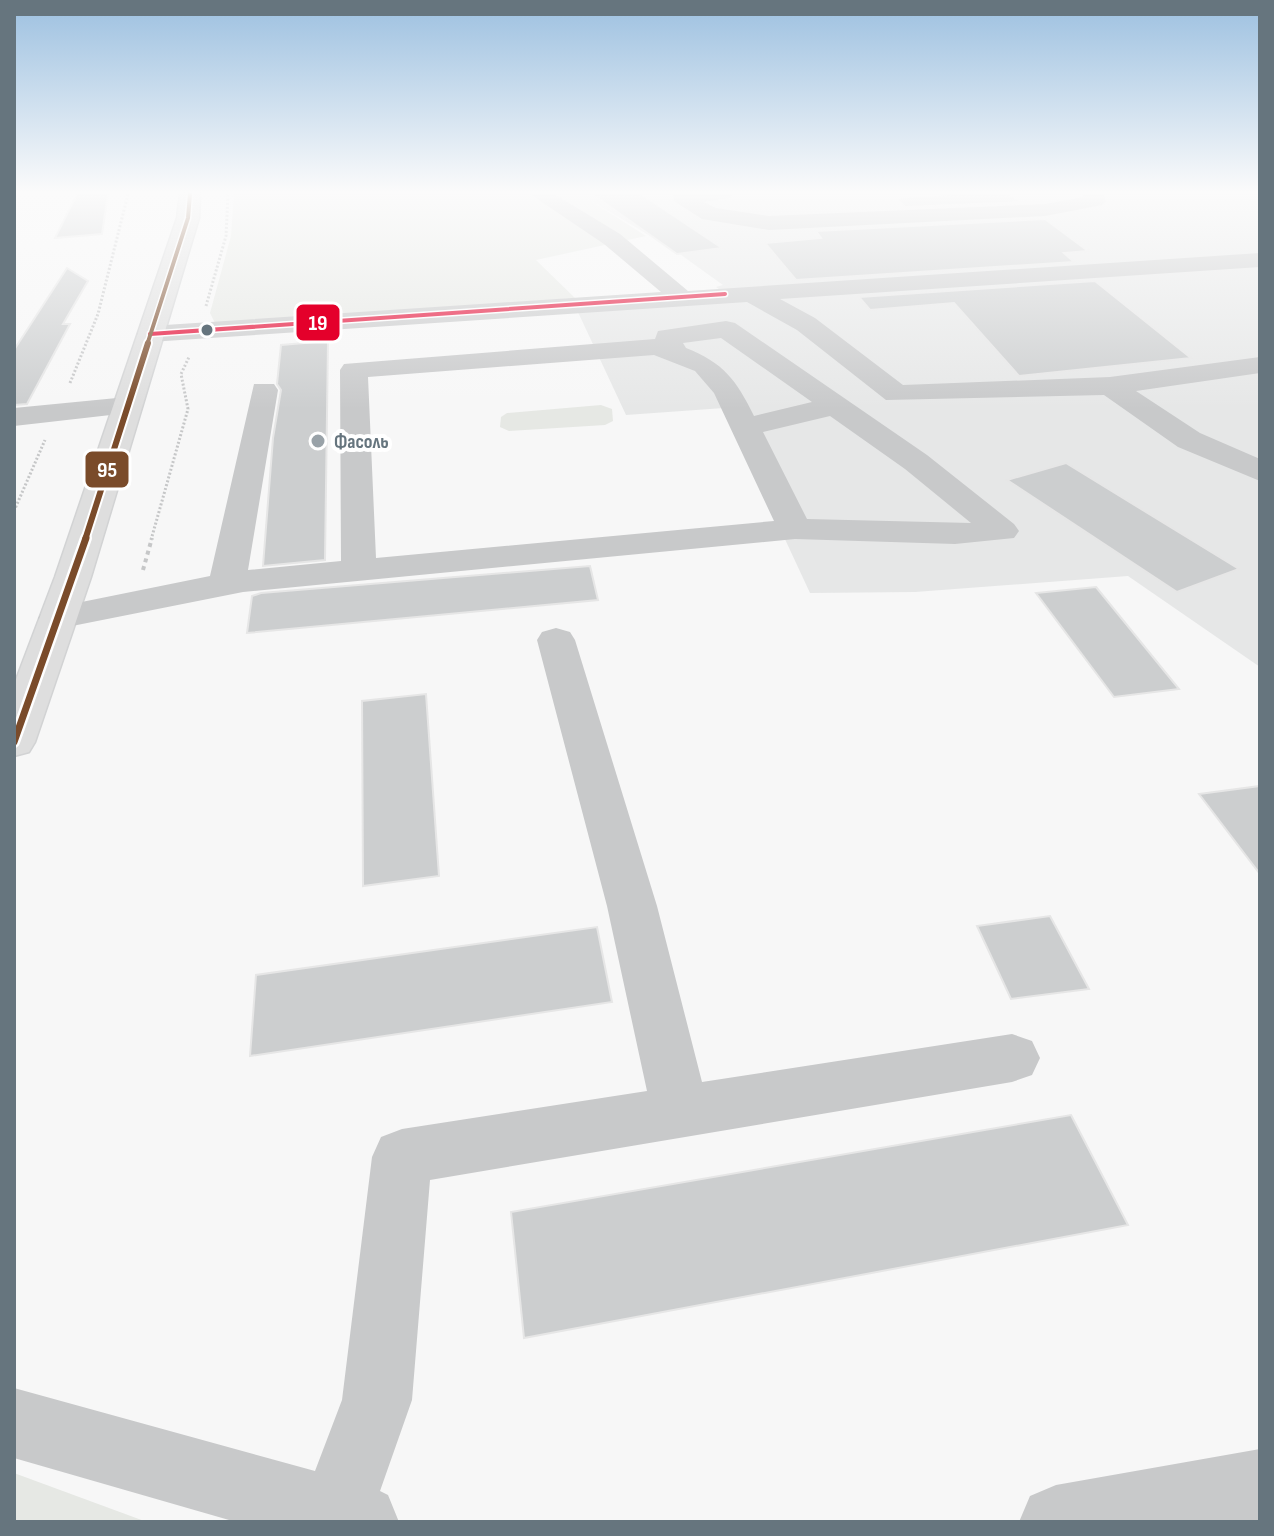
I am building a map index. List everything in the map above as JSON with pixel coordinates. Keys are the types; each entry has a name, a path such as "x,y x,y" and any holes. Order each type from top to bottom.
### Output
{"main road":[{"path":"14,742 172,266"}],"street":[{"path":"644,266 682,298"},
{"path":"150,334 1170,266"},
{"path":"736,293 806,324 896,394 1110,386 1260,365"},
{"path":"57,618 227,584 795,529 955,534 1002,531 835,405 726,329 667,337 675,354"},
{"path":"359,570 354,370 657,347 705,365 727,390 795,529"},
{"path":"1110,386 1189,440 1260,471"},
{"path":"227,584 264,390"},
{"path":"746,426 784,420 835,405"},
{"path":"14,417 127,406"},
{"path":"556,640 632,906 681,1112"},
{"path":"14,1423 350,1518 377,1400 402,1157 1012,1058"},
{"path":"1056,1522 1260,1485"}],"path":[{"path":"14,511 98,314 110,266"},
{"path":"133,605 188,409 181,374 200,331 218,266"}],"shaded area":[{"path":"223,266 542,266 575,298 215,323 210,313"},
{"path":"696,266 1260,266 1260,667 1128,576 915,592 810,593 724,408 626,415 577,310 731,298 716,287 723,285"},
{"path":"601,405 612,409 613,421 605,425 509,431 500,427 501,417 507,413"},
{"path":"14,1473 147,1522 14,1522"}],"building":[{"path":"784,266 1017,266 796,280"},
{"path":"67,268 88,281 63,324 70,324 27,404 14,405 14,350"},
{"path":"1095,281 1191,358 1019,376 954,303 870,310 859,297"},
{"path":"328,341 325,560 263,566 273,438 281,390 277,384 281,345"},
{"path":"1066,463 1239,569 1177,592 1007,480"},
{"path":"590,566 598,600 247,633 252,596 261,593"},
{"path":"1096,587 1179,689 1114,697 1036,593"},
{"path":"426,694 439,876 363,886 362,701"},
{"path":"1260,786 1260,874 1199,794"},
{"path":"1050,916 1089,989 1011,999 977,926"},
{"path":"597,927 612,1002 250,1056 256,975"},
{"path":"1071,1115 1128,1225 524,1338 511,1212"}],"transit line":[{"name":"95","path":"14,742 73,577 173,266"},
{"name":"19","path":"150,334 725,294"}],"place":[{"name":"Фасоль","path":"318,441"}]}
